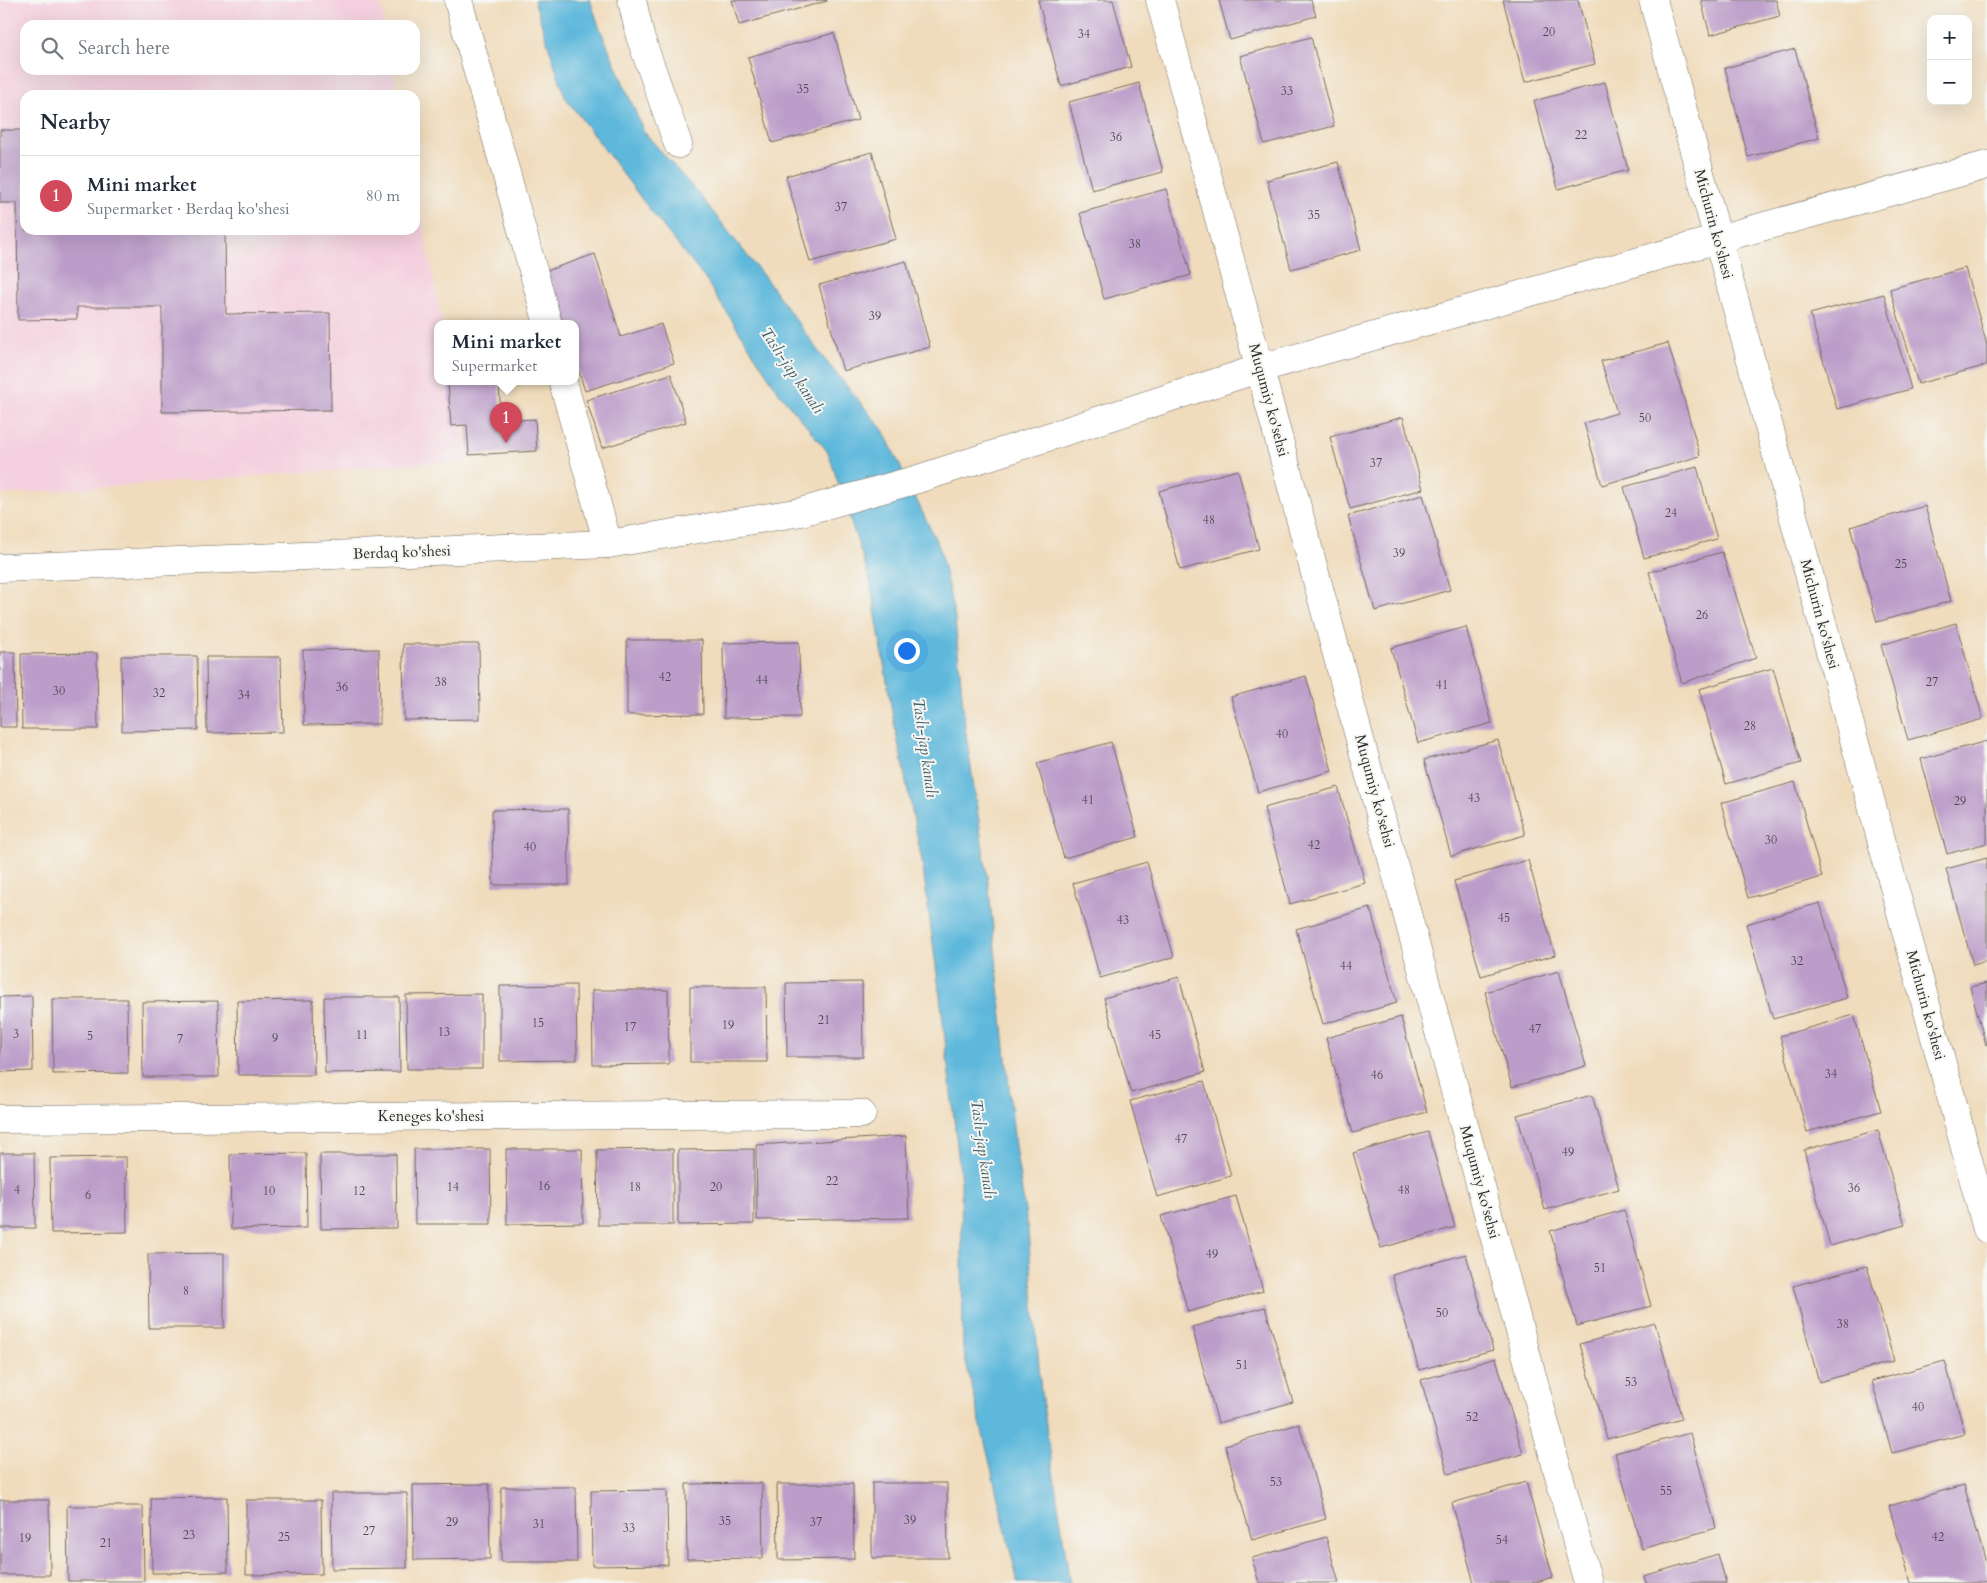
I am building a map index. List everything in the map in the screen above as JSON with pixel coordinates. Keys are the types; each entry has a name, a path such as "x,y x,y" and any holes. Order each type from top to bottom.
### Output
{"street":[{"path":"458,0 547,320"},
{"path":"632,0 640,36 678,144"},
{"name":"Muqumiy ko'sehsi","path":"1160,0 1588,1583"},
{"name":"Michurin ko'shesi","path":"1653,0 1987,1229"},
{"name":"Berdaq ko'shesi","path":"0,568 608,544 801,512 918,479 1261,368 1987,165"},
{"path":"564,385 608,544"},
{"name":"Keneges ko'shesi","path":"0,1119 862,1114"}],"shaded area":[{"path":"0,0 380,0 384,20 20,20 20,75 395,75 397,90 20,90 20,235 420,235 420,208 441,320 434,320 434,385 454,385 468,460 0,495"}],"water":[{"name":"Taslı-jap kanalı","path":"534,0 590,0 599,26 644,132 702,198 772,287 821,355 883,430 940,549 955,619 965,727 989,889 1015,1146 1028,1231 1041,1392 1070,1583 1018,1583 963,1349 961,1181 941,1004 922,861 893,717 870,580 828,452 780,394 705,279 650,210 565,97"}],"building":[{"path":"732,0 827,0 827,1 739,25"},
{"path":"1038,0 1113,0 1131,67 1061,86"},
{"path":"1219,0 1311,0 1316,16 1230,40"},
{"path":"1503,0 1578,0 1595,64 1525,82"},
{"path":"1701,0 1776,0 1780,16 1710,35"},
{"path":"834,33 858,120 772,143 748,57"},
{"path":"1311,37 1334,126 1264,144 1240,56"},
{"path":"1795,49 1819,138 1748,157 1725,68"},
{"path":"1605,82 1628,170 1558,189 1534,101"},
{"path":"1139,83 1163,172 1092,190 1069,102"},
{"path":"0,130 20,130 20,235 225,235 226,314 330,313 331,410 162,412 162,307 77,307 77,319 18,320 17,203 0,203"},
{"path":"872,152 896,239 810,262 786,176"},
{"path":"1338,162 1361,250 1291,269 1267,180"},
{"path":"1166,189 1191,275 1104,299 1080,213"},
{"path":"595,254 621,337 661,324 674,363 585,391 579,372 579,320 562,320 546,271"},
{"path":"906,261 930,347 843,371 819,285"},
{"path":"1965,268 1987,345 1987,365 1918,384 1890,289"},
{"path":"1884,294 1911,389 1837,409 1810,314"},
{"path":"1668,343 1700,456 1602,485 1584,423 1617,413 1601,361"},
{"path":"671,374 686,422 602,448 586,400"},
{"path":"448,385 499,385 501,421 535,419 537,451 469,455 467,425 451,426"},
{"path":"1403,417 1423,489 1350,509 1330,437"},
{"path":"1697,467 1717,539 1644,558 1624,487"},
{"path":"1238,470 1259,549 1180,570 1159,491"},
{"path":"1423,495 1450,590 1375,611 1348,516"},
{"path":"1925,506 1951,601 1877,622 1850,527"},
{"path":"1722,552 1756,658 1682,683 1649,572"},
{"path":"1956,623 1983,719 1908,740 1881,645"},
{"path":"1466,627 1492,723 1418,743 1391,648"},
{"path":"627,640 702,640 703,714 627,715"},
{"path":"799,642 800,717 724,718 723,643"},
{"path":"403,644 479,644 480,719 404,720"},
{"path":"379,649 380,724 304,725 303,650"},
{"path":"0,652 15,652 16,727 0,727"},
{"path":"97,653 98,729 22,729 21,654"},
{"path":"121,656 197,656 198,730 122,731"},
{"path":"206,657 281,657 283,732 207,733"},
{"path":"1773,668 1801,763 1726,784 1699,689"},
{"path":"1306,676 1332,771 1258,792 1231,697"},
{"path":"1498,740 1525,835 1451,856 1424,760"},
{"path":"1987,741 1987,843 1947,854 1921,759"},
{"path":"1111,742 1138,837 1064,858 1037,763"},
{"path":"1795,782 1822,877 1748,898 1721,803"},
{"path":"1338,787 1365,883 1290,904 1264,808"},
{"path":"568,809 569,885 493,885 492,810"},
{"path":"1987,858 1987,961 1973,965 1946,869"},
{"path":"1528,860 1555,955 1481,976 1454,881"},
{"path":"1147,862 1174,957 1100,978 1073,883"},
{"path":"1820,903 1847,998 1773,1019 1746,924"},
{"path":"1370,908 1397,1003 1323,1024 1296,929"},
{"path":"1559,971 1586,1066 1512,1087 1485,992"},
{"path":"1179,977 1205,1072 1131,1093 1104,998"},
{"path":"862,982 863,1057 787,1057 786,983"},
{"path":"1987,983 1987,1045 1986,1045 1970,987"},
{"path":"576,985 577,1060 500,1061 500,986"},
{"path":"690,987 766,987 767,1062 690,1062"},
{"path":"592,990 668,990 669,1064 593,1065"},
{"path":"482,994 482,1069 407,1069 406,995"},
{"path":"32,996 33,1071 0,1072 0,997"},
{"path":"324,997 399,997 400,1072 325,1073"},
{"path":"52,999 127,999 128,1073 53,1074"},
{"path":"313,1000 314,1075 238,1075 237,1001"},
{"path":"218,1001 219,1077 143,1077 142,1002"},
{"path":"1854,1015 1881,1111 1807,1132 1780,1036"},
{"path":"1401,1017 1427,1112 1353,1133 1326,1038"},
{"path":"1204,1081 1231,1176 1157,1197 1130,1101"},
{"path":"1592,1095 1619,1189 1545,1210 1517,1115"},
{"path":"1878,1130 1905,1225 1830,1246 1804,1150"},
{"path":"1428,1132 1455,1227 1381,1248 1353,1153"},
{"path":"906,1136 909,1218 757,1220 756,1145"},
{"path":"414,1149 490,1149 491,1224 415,1224"},
{"path":"506,1149 582,1149 583,1223 507,1224"},
{"path":"673,1149 673,1225 598,1225 597,1150"},
{"path":"754,1149 754,1224 678,1225 678,1150"},
{"path":"0,1153 34,1153 35,1228 0,1228"},
{"path":"306,1153 307,1228 231,1229 230,1154"},
{"path":"320,1154 396,1154 397,1228 321,1229"},
{"path":"126,1157 127,1232 51,1233 50,1158"},
{"path":"1236,1196 1263,1291 1188,1312 1161,1216"},
{"path":"1624,1210 1651,1306 1577,1326 1550,1231"},
{"path":"224,1253 224,1328 149,1328 148,1254"},
{"path":"1466,1254 1493,1350 1419,1370 1392,1275"},
{"path":"1867,1266 1894,1361 1819,1382 1793,1286"},
{"path":"1265,1307 1293,1402 1218,1423 1192,1327"},
{"path":"1655,1323 1682,1419 1607,1439 1580,1344"},
{"path":"1496,1358 1523,1454 1448,1474 1421,1380"},
{"path":"1945,1361 1965,1434 1892,1453 1872,1381"},
{"path":"1299,1424 1326,1519 1252,1540 1225,1445"},
{"path":"1690,1433 1716,1528 1642,1549 1615,1453"},
{"path":"1526,1482 1553,1577 1533,1583 1474,1583 1452,1503"},
{"path":"762,1483 763,1558 687,1559 686,1484"},
{"path":"872,1483 947,1483 948,1558 872,1558"},
{"path":"489,1484 490,1559 414,1560 413,1485"},
{"path":"777,1484 853,1484 854,1559 778,1560"},
{"path":"1964,1485 1987,1567 1987,1581 1979,1583 1911,1583 1889,1506"},
{"path":"501,1487 576,1487 577,1562 501,1562"},
{"path":"667,1490 668,1565 592,1566 591,1491"},
{"path":"331,1493 407,1493 407,1568 332,1569"},
{"path":"227,1497 228,1572 152,1573 151,1498"},
{"path":"0,1500 49,1500 50,1575 0,1575"},
{"path":"246,1500 321,1500 322,1574 246,1575"},
{"path":"67,1506 143,1506 144,1581 68,1581"},
{"path":"1326,1537 1339,1583 1259,1583 1252,1558"},
{"path":"1718,1554 1726,1583 1646,1583 1644,1576"}],"place":[{"name":"Mini market","path":"506,443"}]}
